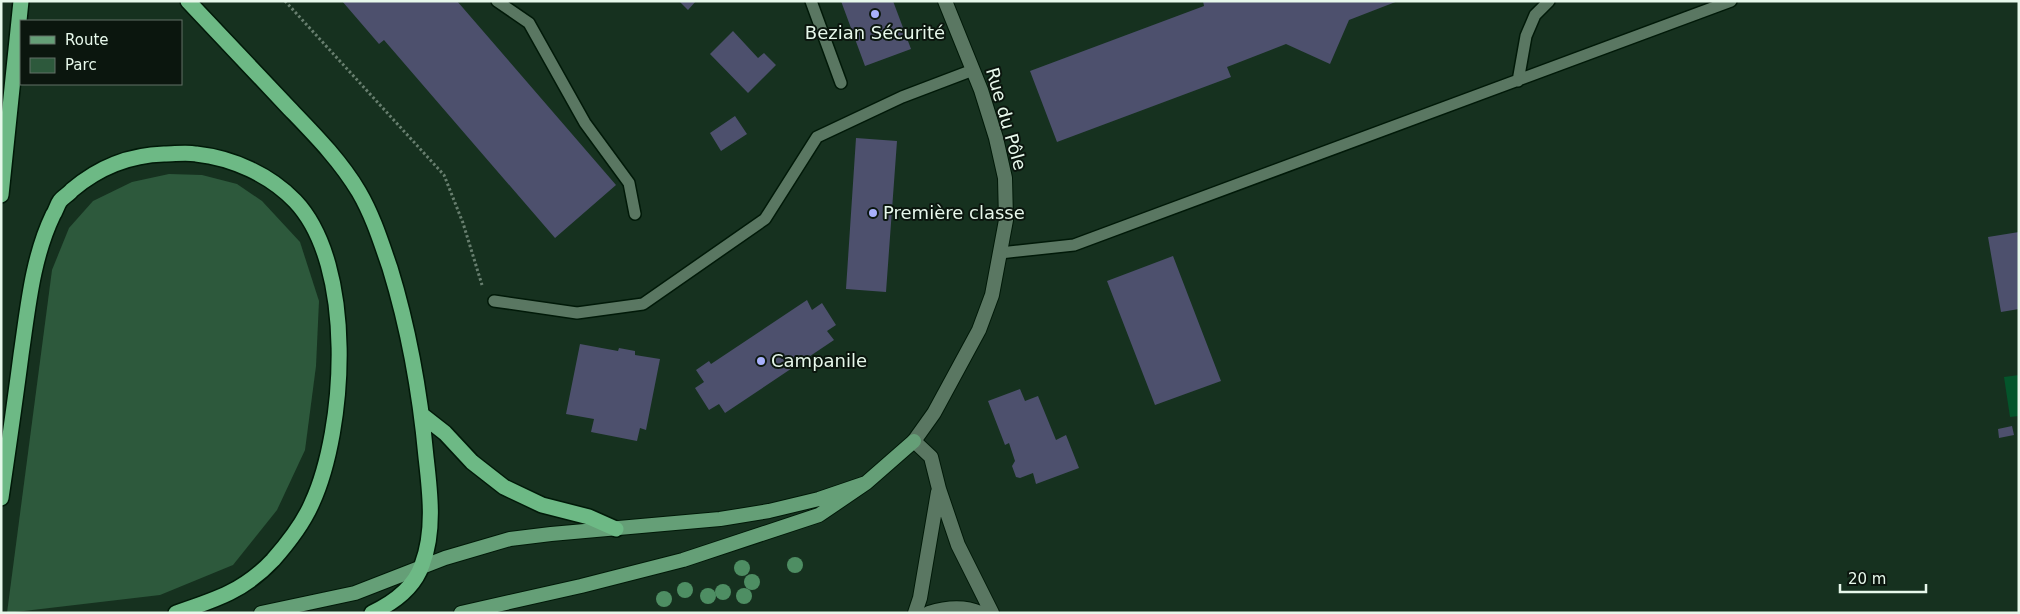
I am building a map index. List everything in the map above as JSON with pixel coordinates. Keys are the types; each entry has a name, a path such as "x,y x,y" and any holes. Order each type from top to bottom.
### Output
{"highway":[{"path":"1,196 21,1"},
{"path":"188,1 334,155 359,192 377,228 398,296 414,358 422,415 429,489 430,533 422,566 408,588 391,604 372,613"},
{"path":"1,498 31,284 44,235 60,201 86,178 118,162 152,155 196,153 234,162 269,179 296,202 316,232 336,292 340,335 337,387 330,448 313,502 298,530 273,560 253,579 224,597 176,613"},
{"path":"422,415 445,433 472,462 504,487 542,505 590,517 616,529"}],"main road":[{"path":"462,613 683,560 819,516 866,483 914,441"},
{"path":"261,613 355,593 422,566 510,539 720,519 769,511 819,499 866,483"}],"street":[{"name":"Rue du Pôle","path":"914,441 934,413 980,330 992,295 1006,220 1005,178 996,138 973,70 945,1"},
{"path":"914,441 931,457 939,489 958,545 992,613"},
{"path":"915,613 920,598 939,489"},
{"path":"929,613 952,608 974,610 980,613"}],"lane":[{"path":"497,1 529,23 585,122 629,184 635,214"},
{"path":"811,1 841,83"},
{"path":"1518,81 1526,36 1535,16 1549,1"},
{"path":"1000,253 1074,245 1731,1"},
{"path":"494,301 577,313 643,304 765,219 817,136 902,97 973,70"}],"path":[{"path":"285,1 444,175 463,223 485,295 494,301"}],"green space":[{"path":"169,174 202,175 237,184 262,201 300,242 319,301 316,366 305,450 277,510 233,565 160,595 7,613 52,270 69,228 93,201 132,182"}],"shaded area":[{"path":"2019,375 2019,416 2010,417 2004,377"}],"building":[{"path":"342,1 457,1 616,185 555,238 384,40 379,44"},
{"path":"679,1 696,1 688,10"},
{"path":"841,1 893,1 911,49 865,66"},
{"path":"1203,1 1398,1 1349,20 1330,64 1286,44 1227,67 1231,77 1057,142 1030,71 1204,6"},
{"path":"733,31 758,58 764,53 776,65 748,93 710,54"},
{"path":"735,116 747,134 721,151 710,133"},
{"path":"856,138 897,141 886,292 846,289"},
{"path":"2019,232 2019,309 2001,312 1988,237"},
{"path":"1173,256 1221,381 1155,405 1107,281"},
{"path":"807,300 812,310 822,303 836,325 827,331 834,340 725,413 719,404 709,410 695,388 704,382 696,370 709,361 711,364"},
{"path":"580,344 618,351 619,348 635,351 635,355 660,359 646,430 640,428 637,441 591,432 594,419 566,414"},
{"path":"1020,389 1025,401 1038,396 1056,440 1066,435 1079,468 1036,484 1033,473 1020,478 1016,477 1012,466 1015,461 1009,443 1005,445 988,401"},
{"path":"2012,426 2014,435 1999,438 1998,429"}],"place":[{"name":"Bezian Sécurité","path":"875,14"},
{"name":"Première classe","path":"873,213"},
{"name":"Campanile","path":"761,361"}]}
